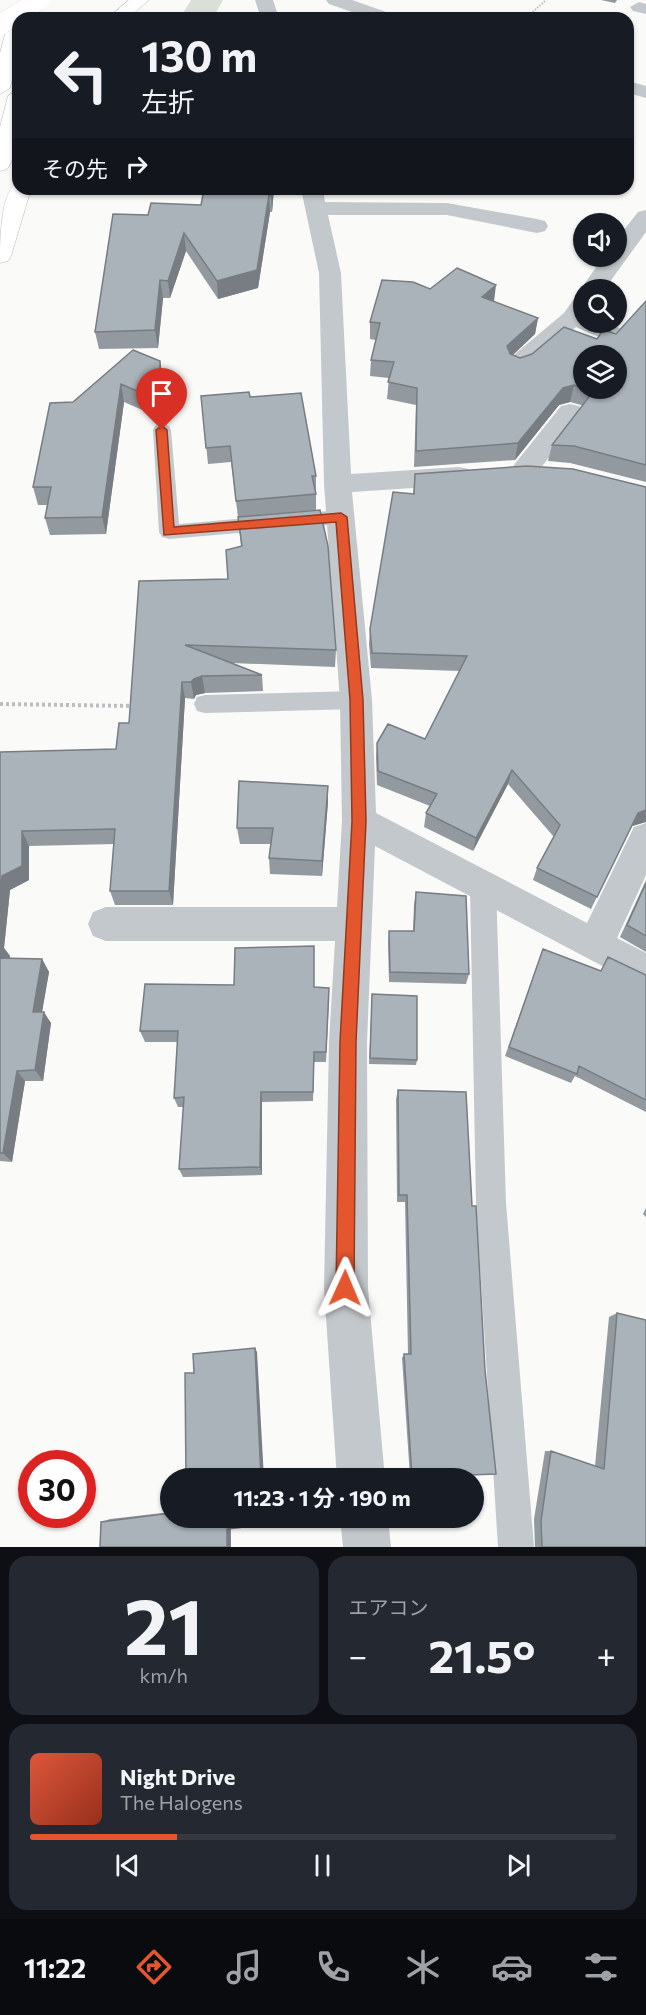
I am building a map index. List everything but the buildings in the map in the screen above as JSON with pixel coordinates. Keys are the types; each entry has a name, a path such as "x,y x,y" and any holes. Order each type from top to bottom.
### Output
{"highway":[{"path":"21,12 41,0"},
{"path":"125,12 140,0"},
{"path":"0,88 12,42"},
{"path":"0,165 12,119"},
{"path":"0,256 18,195"}],"street":[{"path":"335,0 369,12"},
{"path":"360,1468 345,1288 348,1042 359,821 356,700 338,484 330,273 315,199 447,209 537,226"},
{"path":"627,243 644,222"},
{"path":"518,364 573,322"},
{"path":"505,472 570,412"},
{"path":"338,484 505,472 558,473"},
{"path":"359,821 646,972"},
{"path":"595,945 646,838"},
{"path":"106,924 354,924"},
{"path":"365,1528 367,1547"}],"lane":[{"path":"162,430 169,532 341,517"},
{"path":"205,704 356,700"},
{"path":"483,886 491,1203 516,1547"}],"path":[{"path":"533,12 546,0"},
{"path":"0,704 117,706 205,704"}],"shaded area":[{"path":"191,0 223,0 216,12 184,12"}],"route":[{"path":"162,430 169,532 341,517 356,700 359,821 348,1042 345,1288"}]}
